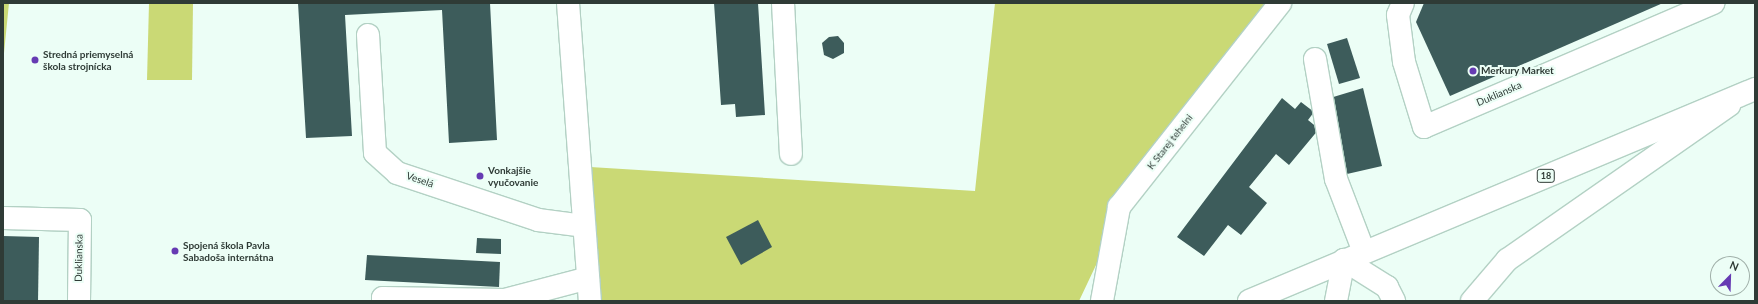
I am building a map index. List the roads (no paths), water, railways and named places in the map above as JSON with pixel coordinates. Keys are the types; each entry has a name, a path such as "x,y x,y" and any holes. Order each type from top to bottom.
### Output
{"street":[{"path":"568,3 590,301"},
{"path":"783,3 791,154"},
{"name":"K Starej tehelni","path":"1102,301 1119,207 1280,3"},
{"name":"Duklianska","path":"1403,3 1398,15 1404,62 1424,126 1714,3"},
{"name":"Veselá","path":"368,35 375,153 398,173 538,220 584,226"},
{"path":"1315,59 1336,179 1364,252"},
{"path":"1472,301 1507,260 1751,91"},
{"name":"18","path":"1249,301 1751,91"},
{"name":"Duklianska","path":"3,218 80,220 79,301"},
{"path":"1336,301 1344,260 1387,287 1394,301"},
{"path":"382,301 382,298 505,300 588,278"}],"place":[{"name":"Stredná priemyselná škola strojnícka","path":"35,60"},
{"name":"Merkury Market","path":"1473,71"},
{"name":"Vonkajšie vyučovanie","path":"480,176"},
{"name":"Spojená škola Pavla Sabadoša internátna","path":"175,251"}]}
